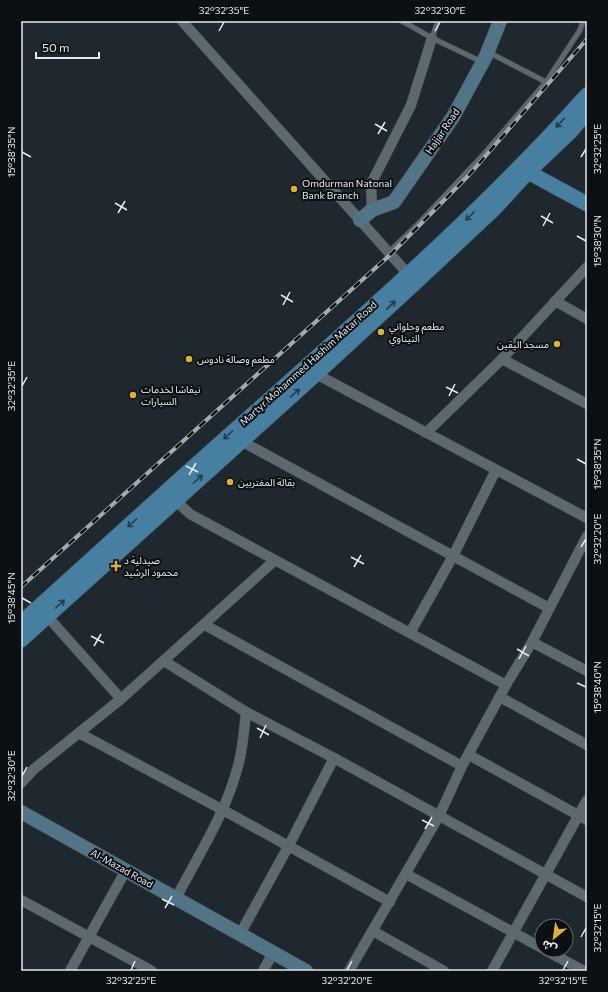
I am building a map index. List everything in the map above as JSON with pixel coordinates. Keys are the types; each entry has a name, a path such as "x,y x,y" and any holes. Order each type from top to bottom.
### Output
{"main road":[{"name":"Martyr Mohammed Hashim Matar Road","path":"21,640 316,374 494,209 528,165 587,95"},
{"name":"Martyr Mohammed Hashim Matar Road","path":"21,623 464,222 528,165 571,131 587,112"},
{"path":"528,165 587,193"},
{"path":"528,165 587,204"}],"street":[{"path":"182,21 408,274"},
{"name":"Hajjar Road","path":"360,220 372,210 394,202 453,117 485,57 500,21"},
{"path":"372,210 371,184 411,105 432,38"},
{"path":"426,433 502,359 587,267"},
{"path":"555,302 587,319"},
{"path":"502,359 587,404"},
{"path":"316,374 587,518"},
{"path":"241,441 549,608"},
{"path":"410,633 453,556 496,470"},
{"path":"175,500 190,514 274,561 506,685"},
{"path":"349,971 439,816 462,766 506,685 532,642 587,536"},
{"path":"21,783 34,769 121,699 205,625 274,561"},
{"path":"47,616 121,699"},
{"path":"205,625 462,766"},
{"path":"532,642 587,672"},
{"path":"164,661 246,712 334,758 587,897"},
{"path":"500,697 587,745"},
{"path":"176,898 223,810 238,766 243,741 246,712"},
{"path":"79,733 390,902"},
{"path":"469,755 583,817"},
{"path":"240,934 288,847 334,758"},
{"path":"492,971 546,875 583,817 587,800"},
{"name":"Al-Mazad Road","path":"21,812 306,971"},
{"path":"70,971 126,870"},
{"path":"406,874 534,944"},
{"path":"21,900 152,971"},
{"path":"373,931 444,971"},
{"path":"263,971 273,953"},
{"path":"560,958 584,971"}],"lane":[{"path":"402,21 432,38 485,57 546,82"},
{"path":"432,38 438,21"},
{"path":"389,252 419,223 483,155 546,82 580,30 583,21"}],"railway":[{"path":"21,587 391,254 469,175 587,39"}],"place":[{"name":"Omdurman Natonal Bank Branch","path":"294,189"},
{"name":"مطعم وحلواني التيناوي","path":"381,332"},
{"name":"مسجد اليقين","path":"557,344"},
{"name":"مطعم وصالة نادوس","path":"189,359"},
{"name":"نيفاشا لخدمات السيارات","path":"133,395"},
{"name":"بقالة المغتربين","path":"230,482"},
{"name":"صيدلية د محمود الرشيد","path":"116,566"}]}
